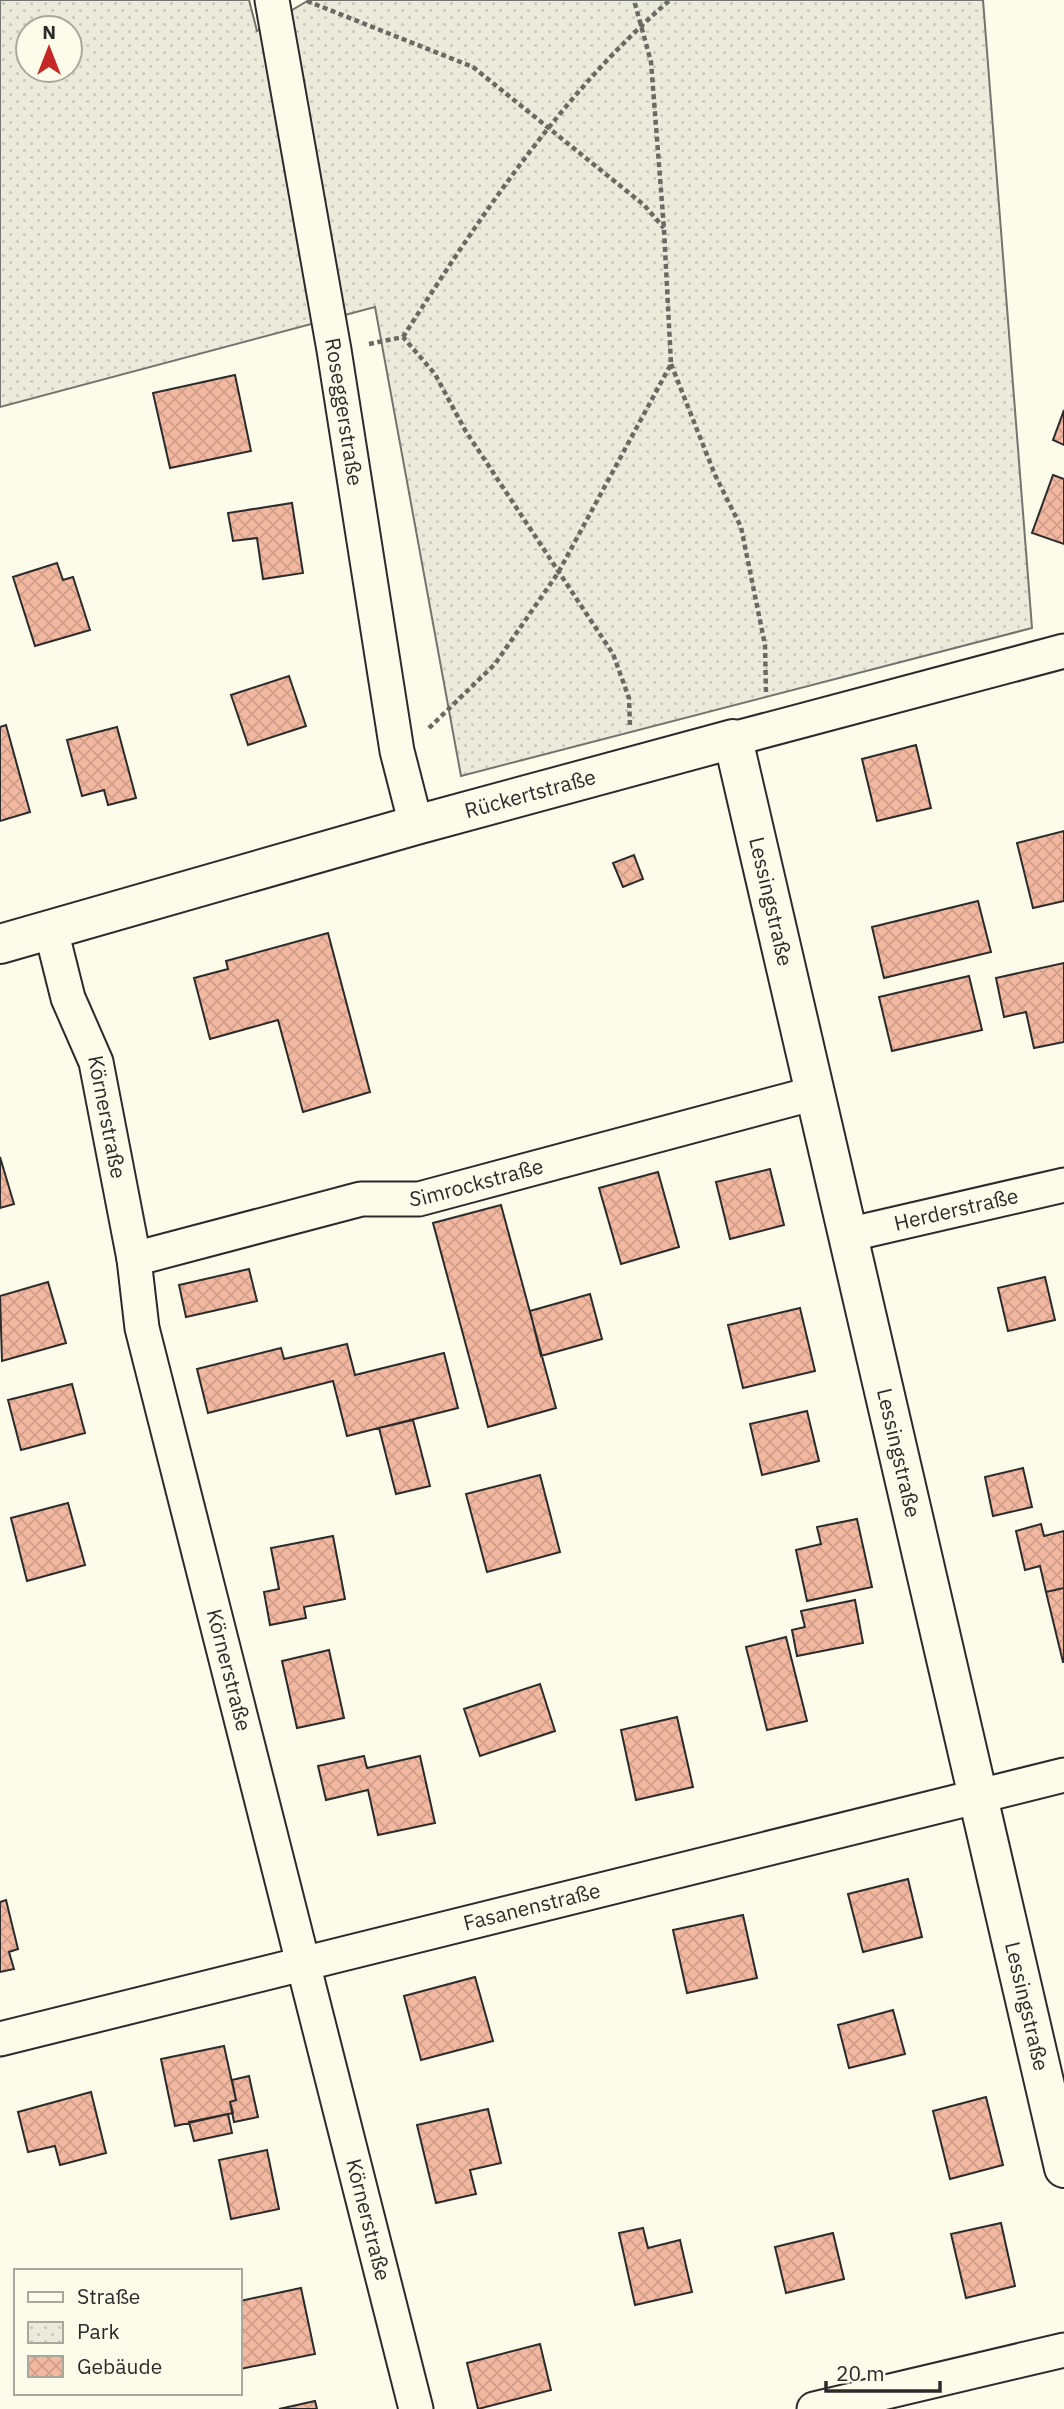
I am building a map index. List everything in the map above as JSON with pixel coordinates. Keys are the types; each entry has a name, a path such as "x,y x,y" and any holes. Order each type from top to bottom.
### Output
{"street":[{"name":"Roseggerstraße","path":"272,0 334,350 397,751 416,825"},
{"name":"Rückertstraße","path":"0,944 416,825 1064,651"},
{"name":"Lessingstraße","path":"750,734 815,1093 1064,2168"},
{"name":"Körnerstraße","path":"51,930 68,998 96,1062 134,1259 142,1328 301,1966 416,2409"},
{"name":"Simrockstraße","path":"134,1259 361,1199 418,1199 815,1093"},
{"name":"Herderstraße","path":"847,1234 1064,1185"},
{"name":"Fasanenstraße","path":"0,2039 1064,1774"},
{"path":"814,2409 1064,2350"}],"path":[{"path":"305,0 473,67 644,205 664,229"},
{"path":"634,0 651,62 671,364 715,474 741,527 765,645 750,734"},
{"path":"334,350 403,337 462,245 550,127 640,26 670,0"},
{"path":"403,337 435,374 465,430 613,654 629,698 632,766"},
{"path":"397,751 443,718 495,664 558,573 671,364"}],"green space":[{"path":"0,0 249,0 257,31 309,0 983,0 1032,628 461,776 375,307 0,407"}],"building":[{"path":"235,375 251,451 170,468 153,393"},
{"path":"1064,410 1064,445 1053,440"},
{"path":"1053,475 1064,479 1064,544 1032,533"},
{"path":"292,503 303,573 263,579 257,538 233,541 228,513"},
{"path":"57,563 63,580 73,577 90,630 35,646 13,577"},
{"path":"289,676 306,726 248,745 231,695"},
{"path":"6,725 30,812 0,821 0,727"},
{"path":"117,727 136,798 108,805 104,790 82,796 67,740"},
{"path":"916,745 931,808 877,821 862,759"},
{"path":"1064,831 1064,901 1033,908 1017,843"},
{"path":"634,855 643,879 623,887 613,863"},
{"path":"978,901 991,952 884,978 872,927"},
{"path":"328,933 370,1092 303,1112 278,1020 210,1039 194,978 228,969 226,961"},
{"path":"1064,963 1064,1042 1034,1048 1026,1012 1004,1017 996,978"},
{"path":"969,976 982,1030 892,1051 879,997"},
{"path":"0,1157 14,1204 0,1208"},
{"path":"770,1169 784,1225 730,1239 716,1182"},
{"path":"658,1172 679,1247 621,1264 599,1188"},
{"path":"501,1205 556,1408 488,1427 433,1223"},
{"path":"249,1269 257,1301 186,1317 179,1285"},
{"path":"1045,1277 1055,1320 1008,1331 998,1288"},
{"path":"48,1282 66,1343 2,1361 0,1296"},
{"path":"590,1294 602,1339 541,1356 530,1311"},
{"path":"800,1308 815,1371 743,1388 728,1325"},
{"path":"347,1344 355,1375 444,1353 458,1408 347,1436 333,1381 208,1413 197,1369 281,1348 284,1359"},
{"path":"72,1384 85,1433 21,1450 8,1400"},
{"path":"807,1411 819,1461 762,1475 750,1424"},
{"path":"413,1420 430,1486 396,1494 379,1428"},
{"path":"1023,1468 1032,1507 993,1516 985,1477"},
{"path":"540,1475 560,1552 487,1572 466,1494"},
{"path":"68,1503 85,1565 27,1581 11,1518"},
{"path":"857,1519 872,1587 807,1601 796,1550 821,1544 817,1527"},
{"path":"1041,1524 1044,1536 1064,1531 1064,1588 1046,1592 1040,1566 1025,1570 1016,1531"},
{"path":"333,1536 345,1599 304,1607 306,1618 270,1625 264,1592 279,1589 271,1548"},
{"path":"1064,1588 1064,1662 1063,1662 1046,1592"},
{"path":"855,1600 863,1643 797,1656 792,1630 805,1627 801,1611"},
{"path":"786,1637 807,1721 767,1730 746,1647"},
{"path":"329,1650 344,1718 297,1728 282,1661"},
{"path":"540,1684 555,1731 480,1756 464,1709"},
{"path":"677,1717 693,1787 636,1800 621,1730"},
{"path":"364,1756 367,1768 420,1756 435,1823 378,1835 368,1790 326,1800 318,1766"},
{"path":"908,1879 922,1937 863,1952 848,1894"},
{"path":"6,1900 18,1949 9,1952 14,1969 0,1972 0,1902"},
{"path":"743,1915 757,1978 687,1993 673,1930"},
{"path":"475,1977 493,2041 421,2060 404,1996"},
{"path":"893,2010 905,2054 849,2068 838,2025"},
{"path":"224,2046 236,2100 230,2102 233,2113 175,2126 161,2059"},
{"path":"249,2076 258,2117 234,2122 230,2102 236,2100 232,2080"},
{"path":"91,2092 106,2153 60,2165 55,2146 28,2152 18,2112"},
{"path":"986,2097 1003,2165 950,2179 933,2111"},
{"path":"488,2109 501,2163 470,2170 476,2194 436,2203 417,2125"},
{"path":"228,2114 232,2133 194,2141 189,2122"},
{"path":"267,2150 279,2209 231,2219 219,2160"},
{"path":"1001,2223 1015,2286 966,2298 951,2234"},
{"path":"643,2228 648,2248 680,2240 692,2292 635,2305 619,2233"},
{"path":"833,2233 844,2279 786,2293 775,2247"},
{"path":"301,2288 315,2354 242,2369 242,2301"},
{"path":"540,2344 551,2390 478,2409 467,2363"},
{"path":"315,2401 317,2409 279,2409"}]}
